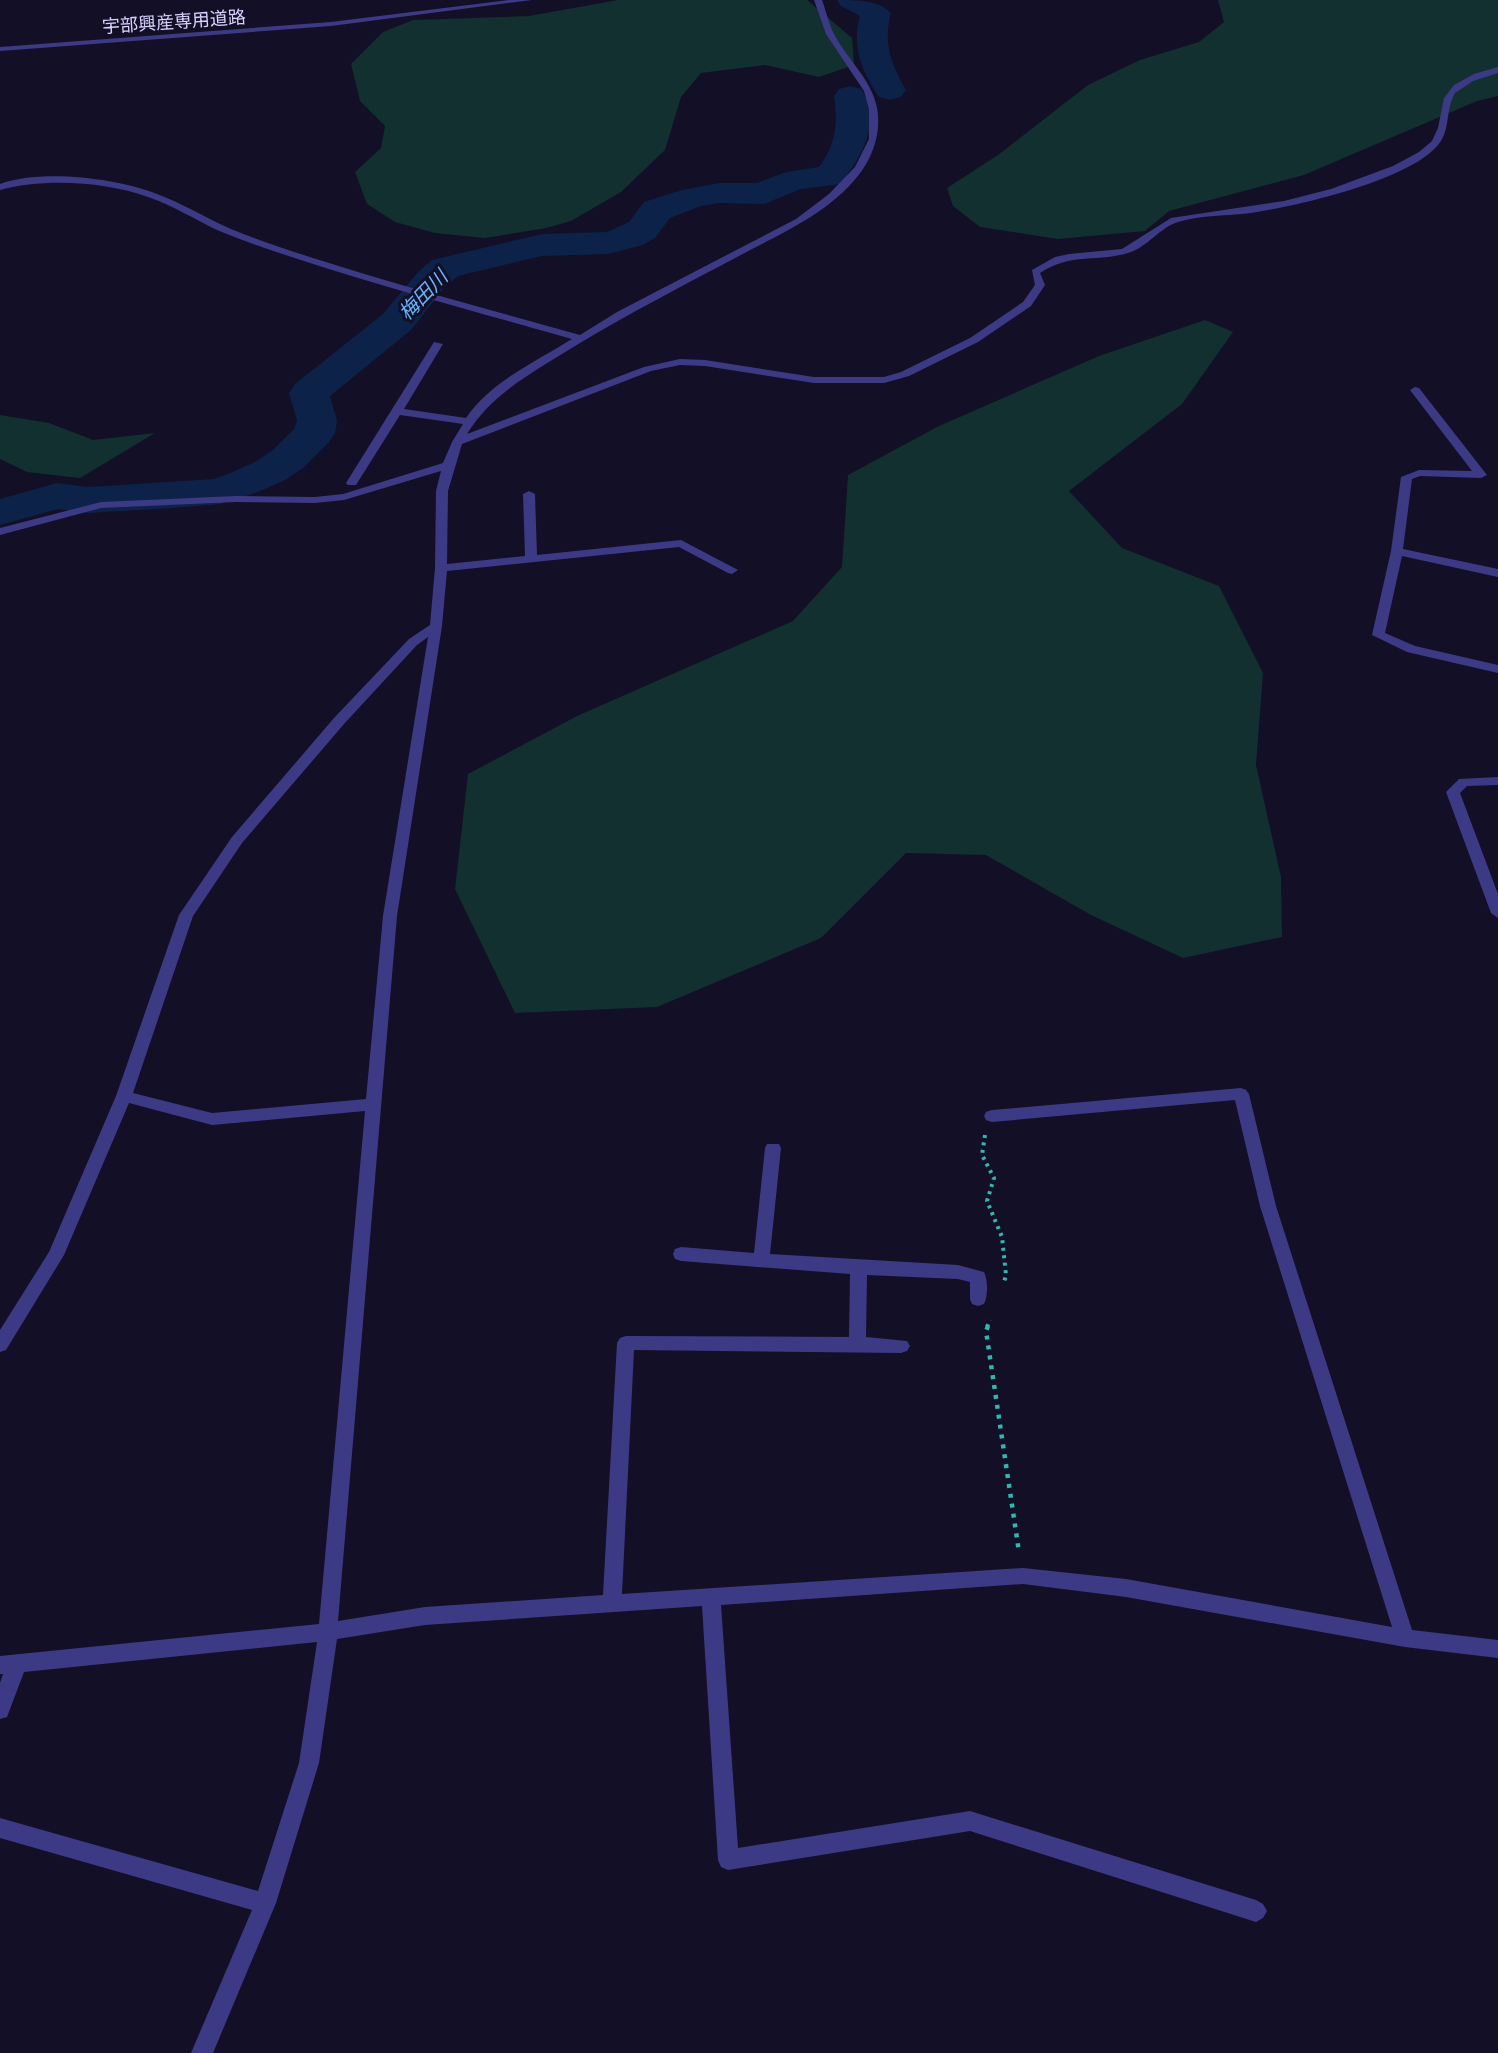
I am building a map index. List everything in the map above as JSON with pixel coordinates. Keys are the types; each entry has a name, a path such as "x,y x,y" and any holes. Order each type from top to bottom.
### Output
{"street":[{"name":"宇部興産専用道路","path":"0,49 331,24 528,0"},
{"path":"202,2053 265,1903 309,1763 328,1632 390,916 436,626 441,568 442,491 448,465 457,442 470,422 494,395 544,359 580,338 799,221 832,196 859,168 873,139 873,109 868,91 830,34 818,0"},
{"path":"457,442 648,369 680,362 705,363 823,381 864,382 904,374 974,340 1027,304 1040,285 1035,272 1050,261 1072,254 1113,254 1129,250 1141,244 1159,226 1174,220 1252,210 1336,190 1384,173 1417,157 1438,140 1448,97 1458,86 1498,70"},
{"path":"0,187 9,182 83,182 136,190 156,196 228,231 271,247 364,277 580,338"},
{"path":"352,483 438,344"},
{"path":"1415,390 1481,475 1419,472 1407,477 1397,551 1378,635 1411,649 1498,669"},
{"path":"397,411 470,422"},
{"path":"0,532 101,505 236,499 315,500 344,497 448,465"},
{"path":"529,494 531,559"},
{"path":"441,568 681,543 732,570"},
{"path":"1397,551 1498,573"},
{"path":"0,1345 56,1256 124,1096 186,915 237,840 339,721 413,642 436,626"},
{"path":"1498,781 1464,782 1453,792 1498,913"},
{"path":"992,1116 1241,1094 1268,1206 1405,1638"},
{"path":"124,1096 212,1119 373,1104"},
{"path":"761,1261 773,1148"},
{"path":"681,1254 859,1268 958,1272 978,1277 978,1299"},
{"path":"857,1344 859,1268"},
{"path":"612,1602 626,1343 901,1346"},
{"path":"0,1710 9,1664 328,1632 425,1616 711,1595 1023,1576 1126,1588 1405,1638 1498,1649"},
{"path":"711,1595 728,1860 970,1821 1256,1911"},
{"path":"0,1828 265,1903"}],"path":[{"path":"992,1116 987,1125 982,1155 994,1178 987,1201 1002,1236 1006,1275 1001,1292"},
{"path":"993,1312 986,1331 1023,1576"}],"green space":[{"path":"618,0 807,0 852,38 854,65 819,77 765,65 701,73 681,97 665,150 621,192 571,221 546,228 485,238 435,233 395,222 367,204 355,172 381,148 385,126 360,101 351,64 383,32 413,20 529,16"},
{"path":"1218,0 1498,0 1498,96 1477,101 1304,175 1169,211 1145,231 1058,239 980,227 953,206 947,188 998,155 1088,85 1140,60 1199,42 1224,22"},
{"path":"1205,320 1233,332 1182,404 1069,491 1122,548 1219,586 1263,673 1256,765 1281,877 1282,937 1183,958 1091,915 986,855 906,853 821,938 657,1007 515,1013 455,889 468,774 577,716 793,621 842,567 848,475 939,426 1099,356"},
{"path":"0,415 49,423 93,440 155,433 80,478 27,472 0,459"}],"waterway":[{"name":"梅田川","path":"852,0 876,13 871,34 873,53 890,90"},
{"name":"梅田川","path":"0,512 57,496 88,500 220,491 270,471 288,459 314,433 317,421 309,393 397,322 431,280 445,268 542,245 608,243 630,237 642,230 657,210 694,197 719,193 764,194 781,184 798,179 829,177 851,140 853,121 850,96"}]}
